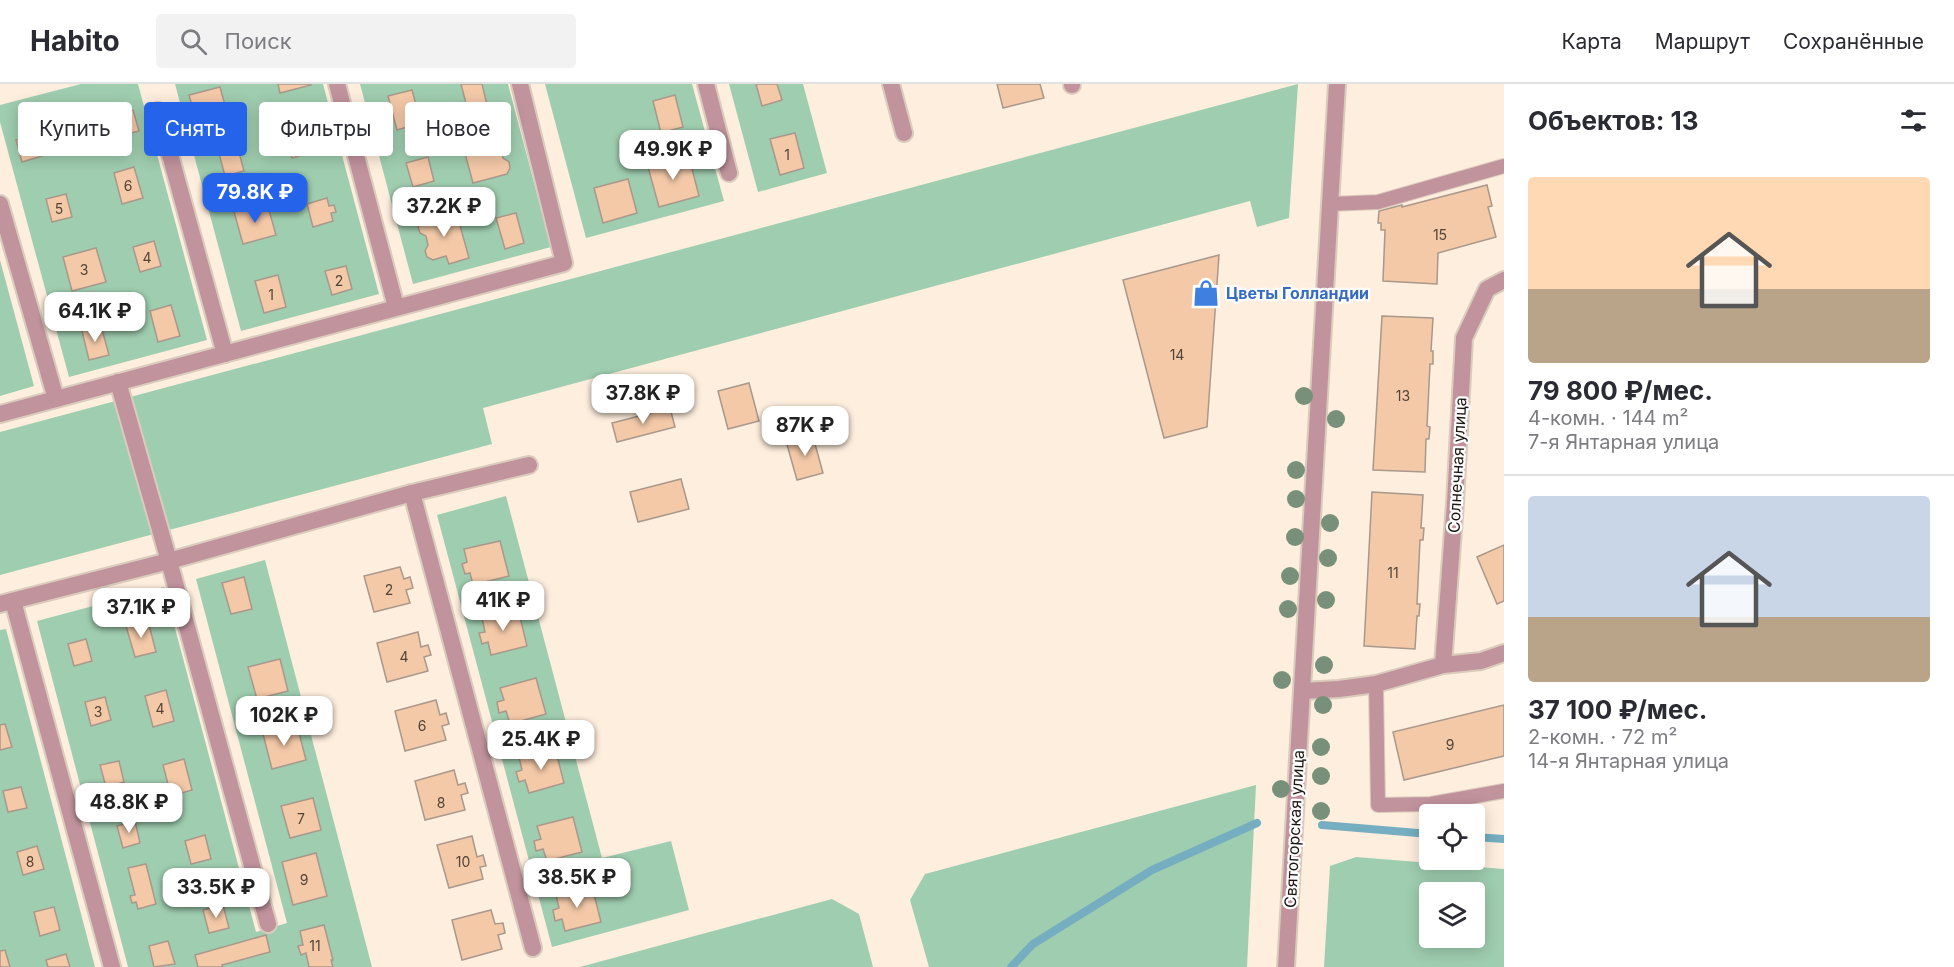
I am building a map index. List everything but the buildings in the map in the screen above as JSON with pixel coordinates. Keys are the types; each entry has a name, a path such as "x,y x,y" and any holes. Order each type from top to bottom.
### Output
{"street":[{"path":"337,84 396,307"},
{"path":"0,414 564,263 520,84"},
{"path":"706,84 729,173"},
{"path":"891,84 904,133"},
{"name":"Святогорская улица","path":"1286,967 1336,84"},
{"path":"170,156 225,354"},
{"path":"0,204 56,399"},
{"name":"Солнечная улица","path":"1443,665 1464,338 1487,289 1504,280"},
{"path":"118,381 268,924"},
{"path":"112,967 7,602 169,561 412,493 529,465"},
{"path":"412,493 533,948"},
{"path":"1302,691 1376,684 1443,665 1481,661 1504,653"}],"lane":[{"path":"1330,204 1378,202 1504,166"},
{"path":"1376,684 1378,805 1431,804 1504,791"}],"green space":[{"path":"81,84 138,84 144,106 144,156 157,156 207,340 69,377 0,122 0,105"},
{"path":"175,84 323,84 328,102 259,102 259,156 342,156 379,294 241,331 194,156 247,156 247,102 180,102"},
{"path":"360,84 508,84 551,247 413,284 379,156 393,156 393,102 365,102"},
{"path":"545,84 692,84 724,201 586,238"},
{"path":"729,84 803,84 827,173 758,192"},
{"path":"1298,84 1289,218 1257,227 1250,201 483,408 492,444 0,575 0,432"},
{"path":"0,260 34,386 0,396"},
{"path":"506,496 602,858 671,841 689,910 552,947 437,515"},
{"path":"265,560 372,967 128,967 37,621 164,587 256,932 287,923 196,579"},
{"path":"6,629 95,967 0,967 0,630"},
{"path":"1256,785 1247,967 929,967 910,900 925,874"},
{"path":"1356,857 1419,862 1419,870 1504,869 1504,967 1324,967 1330,866"},
{"path":"832,899 859,914 873,967 580,967"}],"waterway":[{"path":"1011,967 1033,944 1152,870 1257,823"},
{"path":"1322,825 1419,833"},
{"path":"1485,838 1504,839"}],"place":[{"name":"Цветы Голландии","path":"1206,293"}]}
